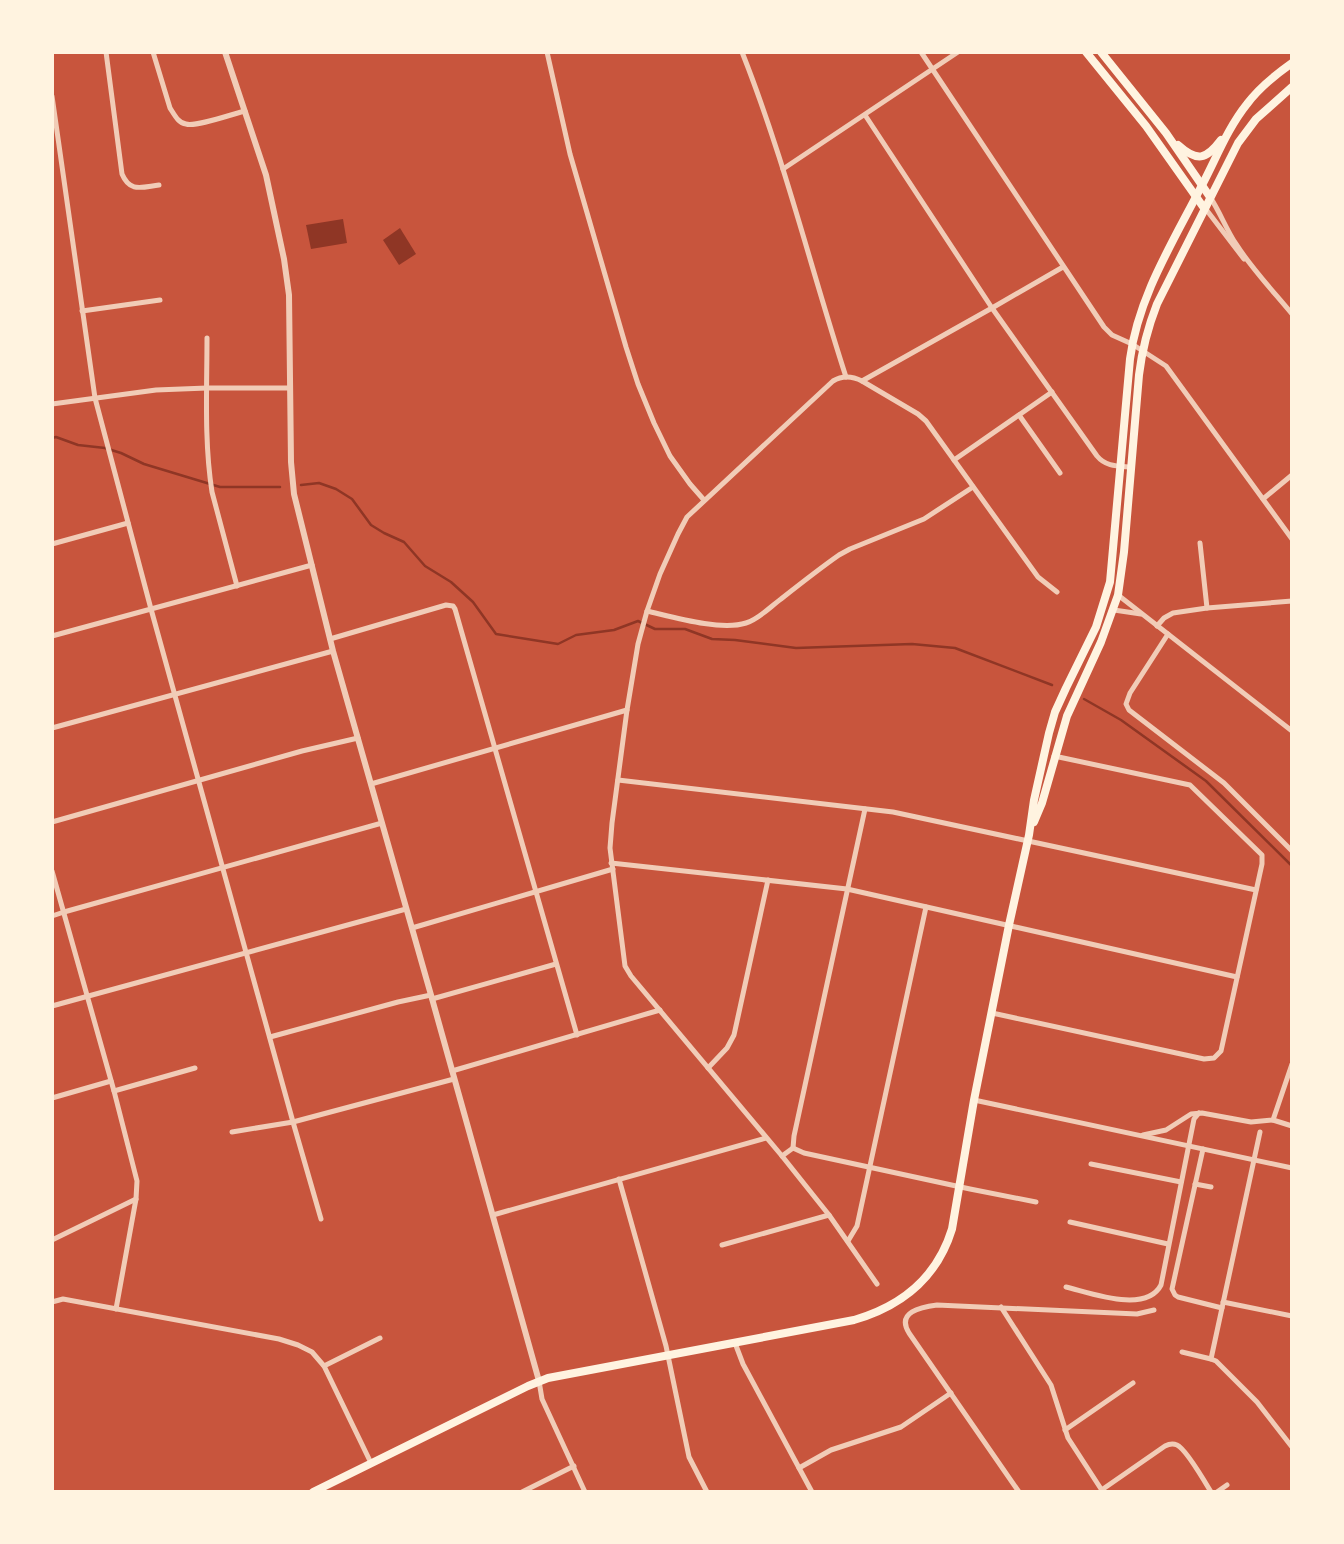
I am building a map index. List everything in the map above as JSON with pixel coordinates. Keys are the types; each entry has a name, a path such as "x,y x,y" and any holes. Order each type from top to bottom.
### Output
{"main road":[{"path":"1086,52 1146,126 1204,208"},
{"path":"1101,52 1166,133 1210,197"},
{"path":"1166,133 1189,155 1200,157 1208,154 1256,93 1292,63"},
{"path":"1029,838 1042,803 1067,716 1101,642 1118,596 1123,566 1142,351 1157,304 1230,157 1246,131 1266,109 1292,87"},
{"path":"313,1492 539,1381 854,1320 875,1313 900,1300 929,1274 946,1246 952,1228 974,1100 1049,733 1055,712 1096,627 1108,591 1132,344 1136,326 1153,282 1174,237 1232,124"}],"street":[{"path":"106,52 122,174 127,183 132,187 160,185"},
{"path":"153,52 170,108 173,114 182,122 197,124 245,111"},
{"path":"225,52 266,175 284,259 288,295 292,479 330,640 493,1215 539,1381 542,1399 585,1492"},
{"path":"547,52 570,154 638,384 670,456 684,477 704,500"},
{"path":"742,52 765,112 846,377"},
{"path":"921,52 1107,331 1132,344 1163,364 1171,372 1292,539"},
{"path":"783,169 958,52"},
{"path":"52,96 95,398 151,609 321,1219"},
{"path":"865,115 992,308 1097,456 1104,463 1131,467"},
{"path":"1210,197 1219,209 1237,245 1258,274 1292,314"},
{"path":"1204,208 1244,260 1258,274"},
{"path":"862,381 1063,267"},
{"path":"82,312 160,300"},
{"path":"207,338 207,417 210,477 212,492 237,586"},
{"path":"877,1284 829,1215 631,976 625,966 610,844 627,710 640,636 660,574 687,516 833,381 846,377 862,381 922,417 1038,577 1057,592"},
{"path":"52,404 156,390 290,388"},
{"path":"954,460 1052,392"},
{"path":"1019,416 1060,473"},
{"path":"1263,499 1292,475"},
{"path":"647,612 723,625 745,624 762,614 839,555 924,519 973,487"},
{"path":"52,544 128,523"},
{"path":"1200,544 1207,608"},
{"path":"52,636 312,565"},
{"path":"1118,596 1131,604 1141,614 1292,731"},
{"path":"1158,626 1164,618 1173,613 1207,608 1292,601"},
{"path":"330,640 446,605 453,606 577,1035"},
{"path":"1114,610 1141,614"},
{"path":"1168,634 1130,693 1126,704 1129,710 1224,783 1292,851"},
{"path":"52,728 333,651"},
{"path":"371,784 627,710"},
{"path":"52,822 302,751 358,738"},
{"path":"992,1013 1204,1059 1214,1058 1220,1051 1262,864 1262,855 1190,785 1054,756"},
{"path":"618,780 893,812 1029,838 1256,890"},
{"path":"782,1156 793,1148 794,1136 865,809"},
{"path":"52,916 382,823"},
{"path":"611,863 847,889 1237,977"},
{"path":"412,928 613,869"},
{"path":"52,872 114,1091 137,1181 136,1199 116,1309"},
{"path":"708,1068 727,1048 734,1035 768,880"},
{"path":"848,1241 857,1226 926,907"},
{"path":"52,1006 406,909"},
{"path":"270,1037 398,1002 432,997 556,964"},
{"path":"452,1071 660,1010"},
{"path":"1273,1120 1292,1064"},
{"path":"114,1091 195,1068"},
{"path":"232,1132 293,1122 454,1079"},
{"path":"52,1098 111,1081"},
{"path":"974,1100 1292,1168"},
{"path":"1137,1135 1153,1134 1166,1130 1191,1114 1206,1113 1251,1122 1273,1120 1292,1126"},
{"path":"1066,1287 1133,1301 1145,1299 1154,1294 1161,1285 1194,1119 1199,1114"},
{"path":"1185,1118 1193,1124"},
{"path":"1210,1359 1260,1132"},
{"path":"493,1215 766,1138"},
{"path":"793,1148 804,1153 1036,1202"},
{"path":"1202,1150 1172,1289 1173,1292 1178,1297 1292,1316"},
{"path":"1091,1164 1181,1182"},
{"path":"620,1179 668,1356 689,1457 707,1492"},
{"path":"1195,1184 1211,1187"},
{"path":"52,1240 136,1199"},
{"path":"722,1245 829,1215"},
{"path":"1070,1222 1168,1244"},
{"path":"52,1302 63,1299 284,1340 312,1352 324,1366 371,1463"},
{"path":"1019,1492 905,1327 904,1322 909,1314 921,1308 937,1305 1137,1314 1154,1310"},
{"path":"1000,1307 1052,1385 1065,1430 1072,1444 1103,1490 1165,1446 1176,1444 1184,1451 1211,1492"},
{"path":"324,1366 380,1338"},
{"path":"735,1343 743,1364 812,1492"},
{"path":"1182,1352 1216,1361 1257,1402 1292,1447"},
{"path":"1065,1430 1133,1384"},
{"path":"799,1468 831,1450 901,1427 951,1393"},
{"path":"522,1492 574,1466"},
{"path":"1217,1492 1227,1485"}],"shaded area":[{"path":"343,219 347,243 311,249 306,225"},
{"path":"400,228 416,254 399,265 383,240"}],"waterway":[{"path":"52,438 56,437 78,445 105,448 144,464 220,487 280,487"},
{"path":"301,485 319,483 336,489 352,499 371,525 404,542 425,566 451,582 473,602 496,634 558,644 576,635 614,630 638,621 655,629 685,629 712,639 796,648 912,644 955,648 1052,685"},
{"path":"1084,699 1121,720 1206,781 1292,866"}]}
